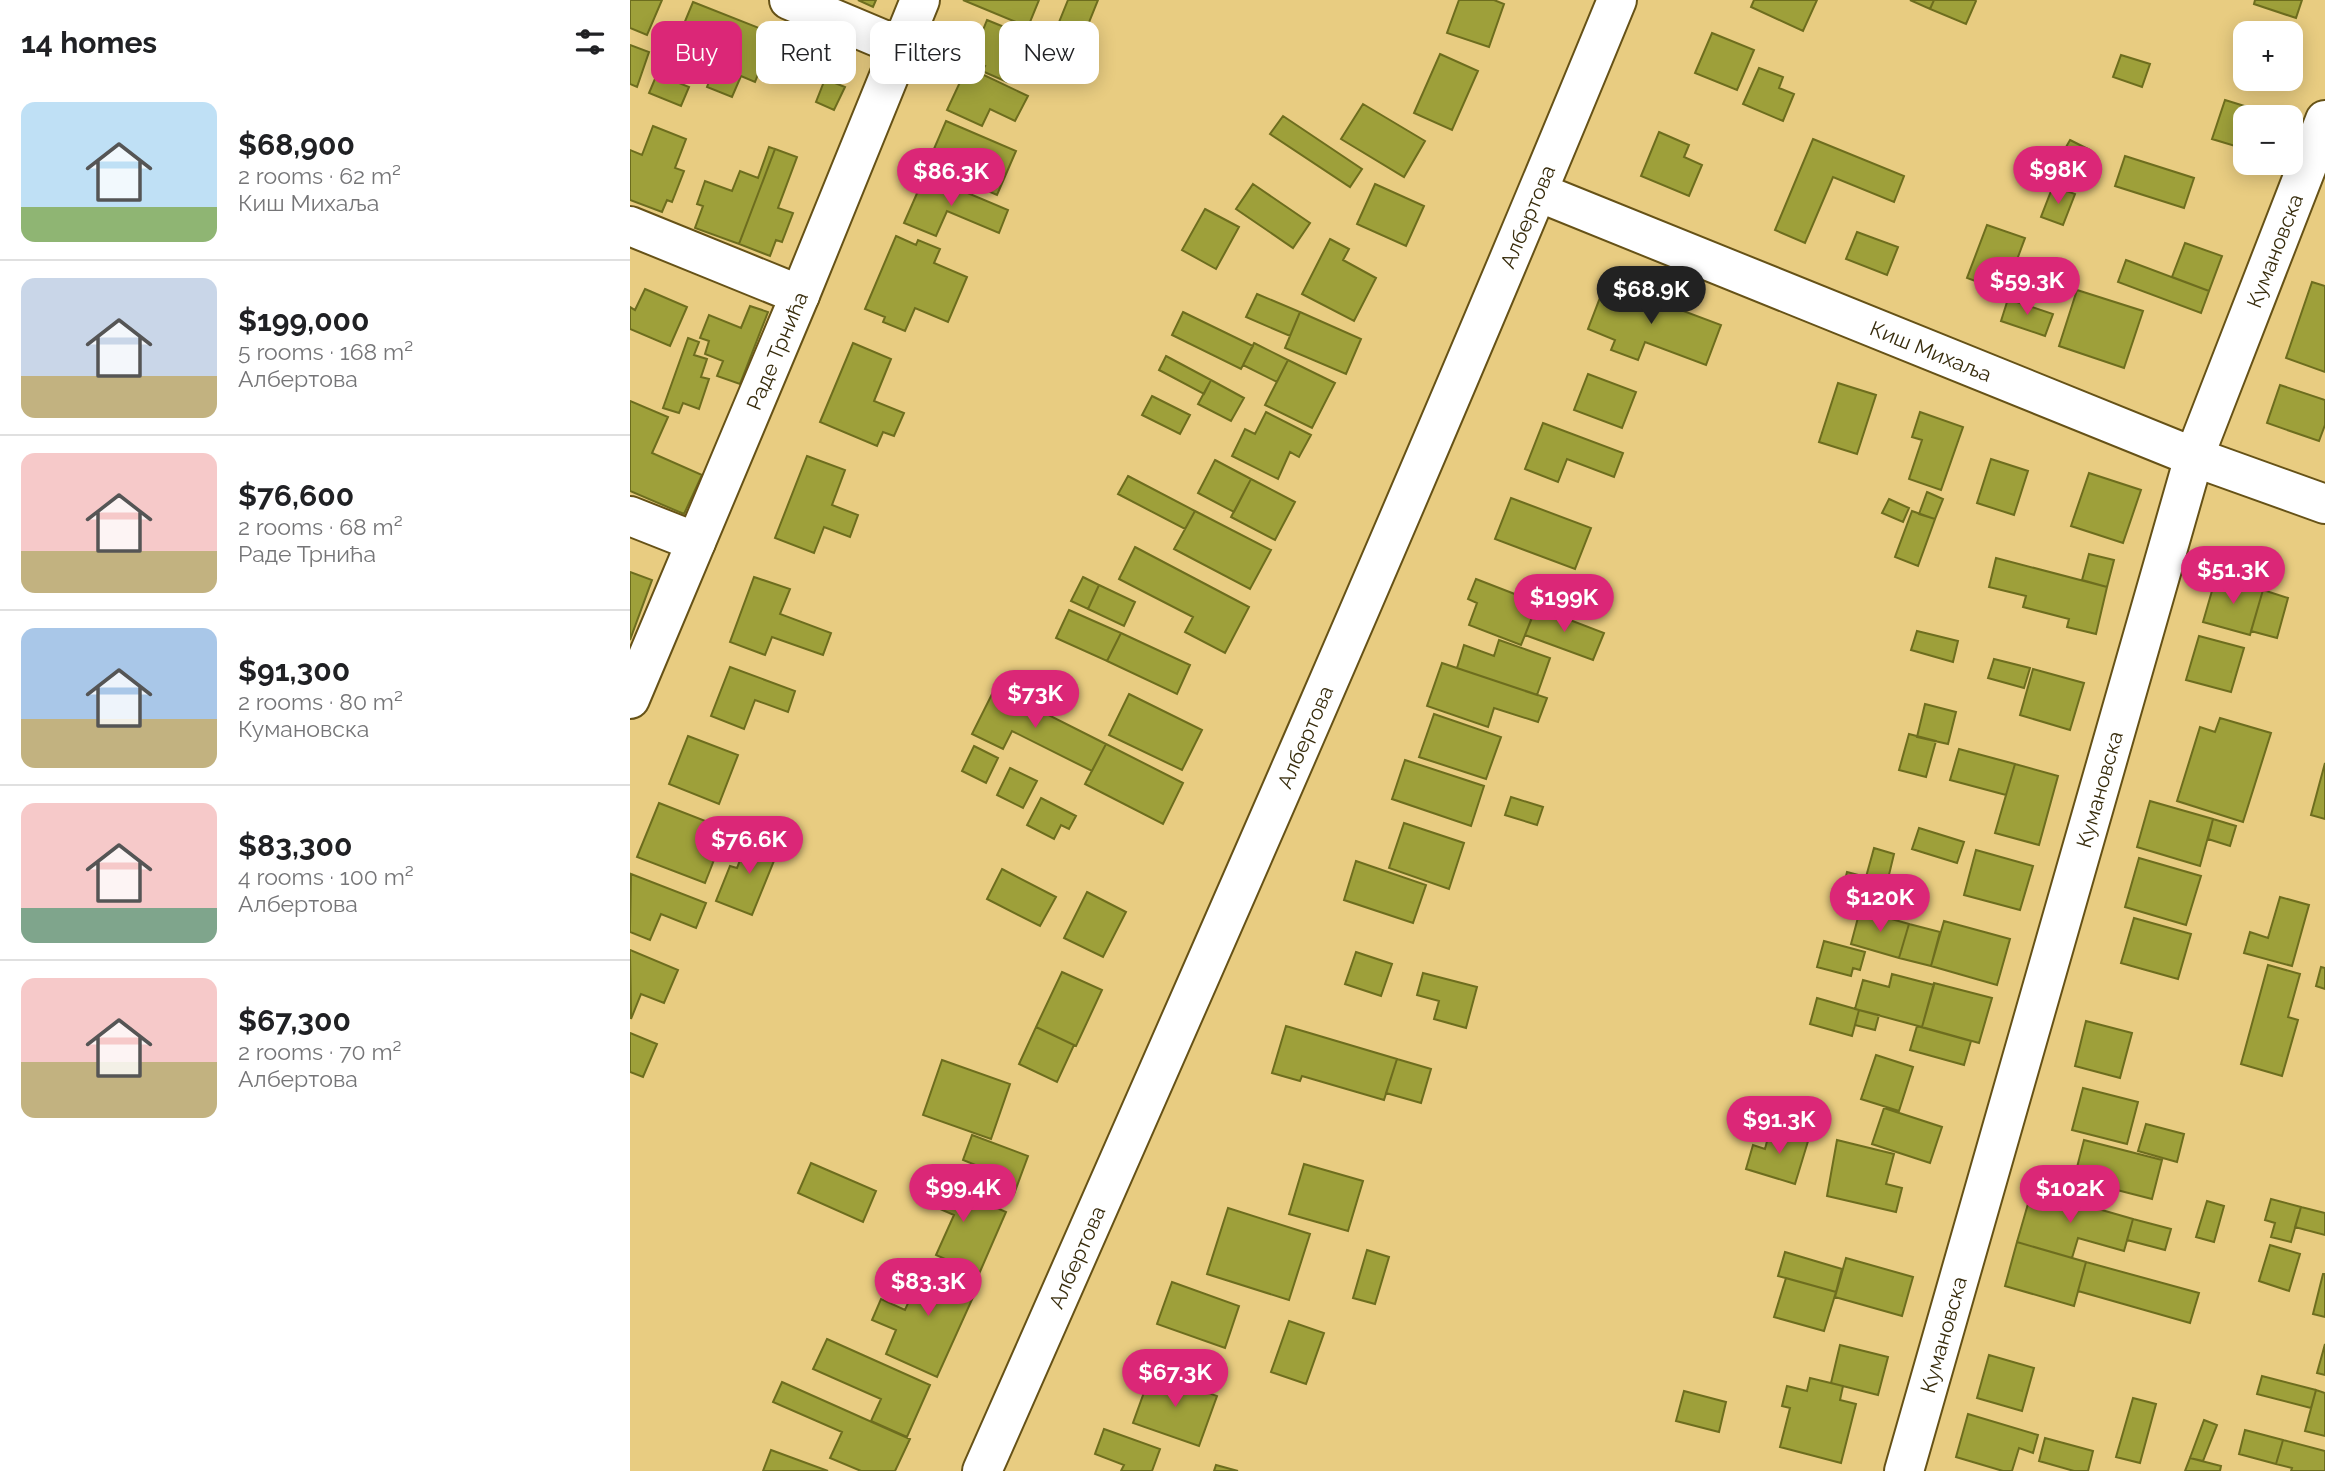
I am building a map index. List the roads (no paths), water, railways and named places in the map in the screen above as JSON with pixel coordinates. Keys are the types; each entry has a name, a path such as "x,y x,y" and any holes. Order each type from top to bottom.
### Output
{"street":[{"path":"789,0 870,34"},
{"name":"Раде Трнића","path":"912,21 920,0"},
{"name":"Албертова","path":"982,1471 1241,884 1538,192 1617,0"},
{"name":"Раде Трнића","path":"630,699 886,84"},
{"name":"Кумановска","path":"1904,1471 2194,457 2325,120"},
{"name":"Киш Михаља","path":"1538,192 2194,457 2325,504"},
{"path":"630,226 800,295"},
{"path":"630,516 696,542"}]}
